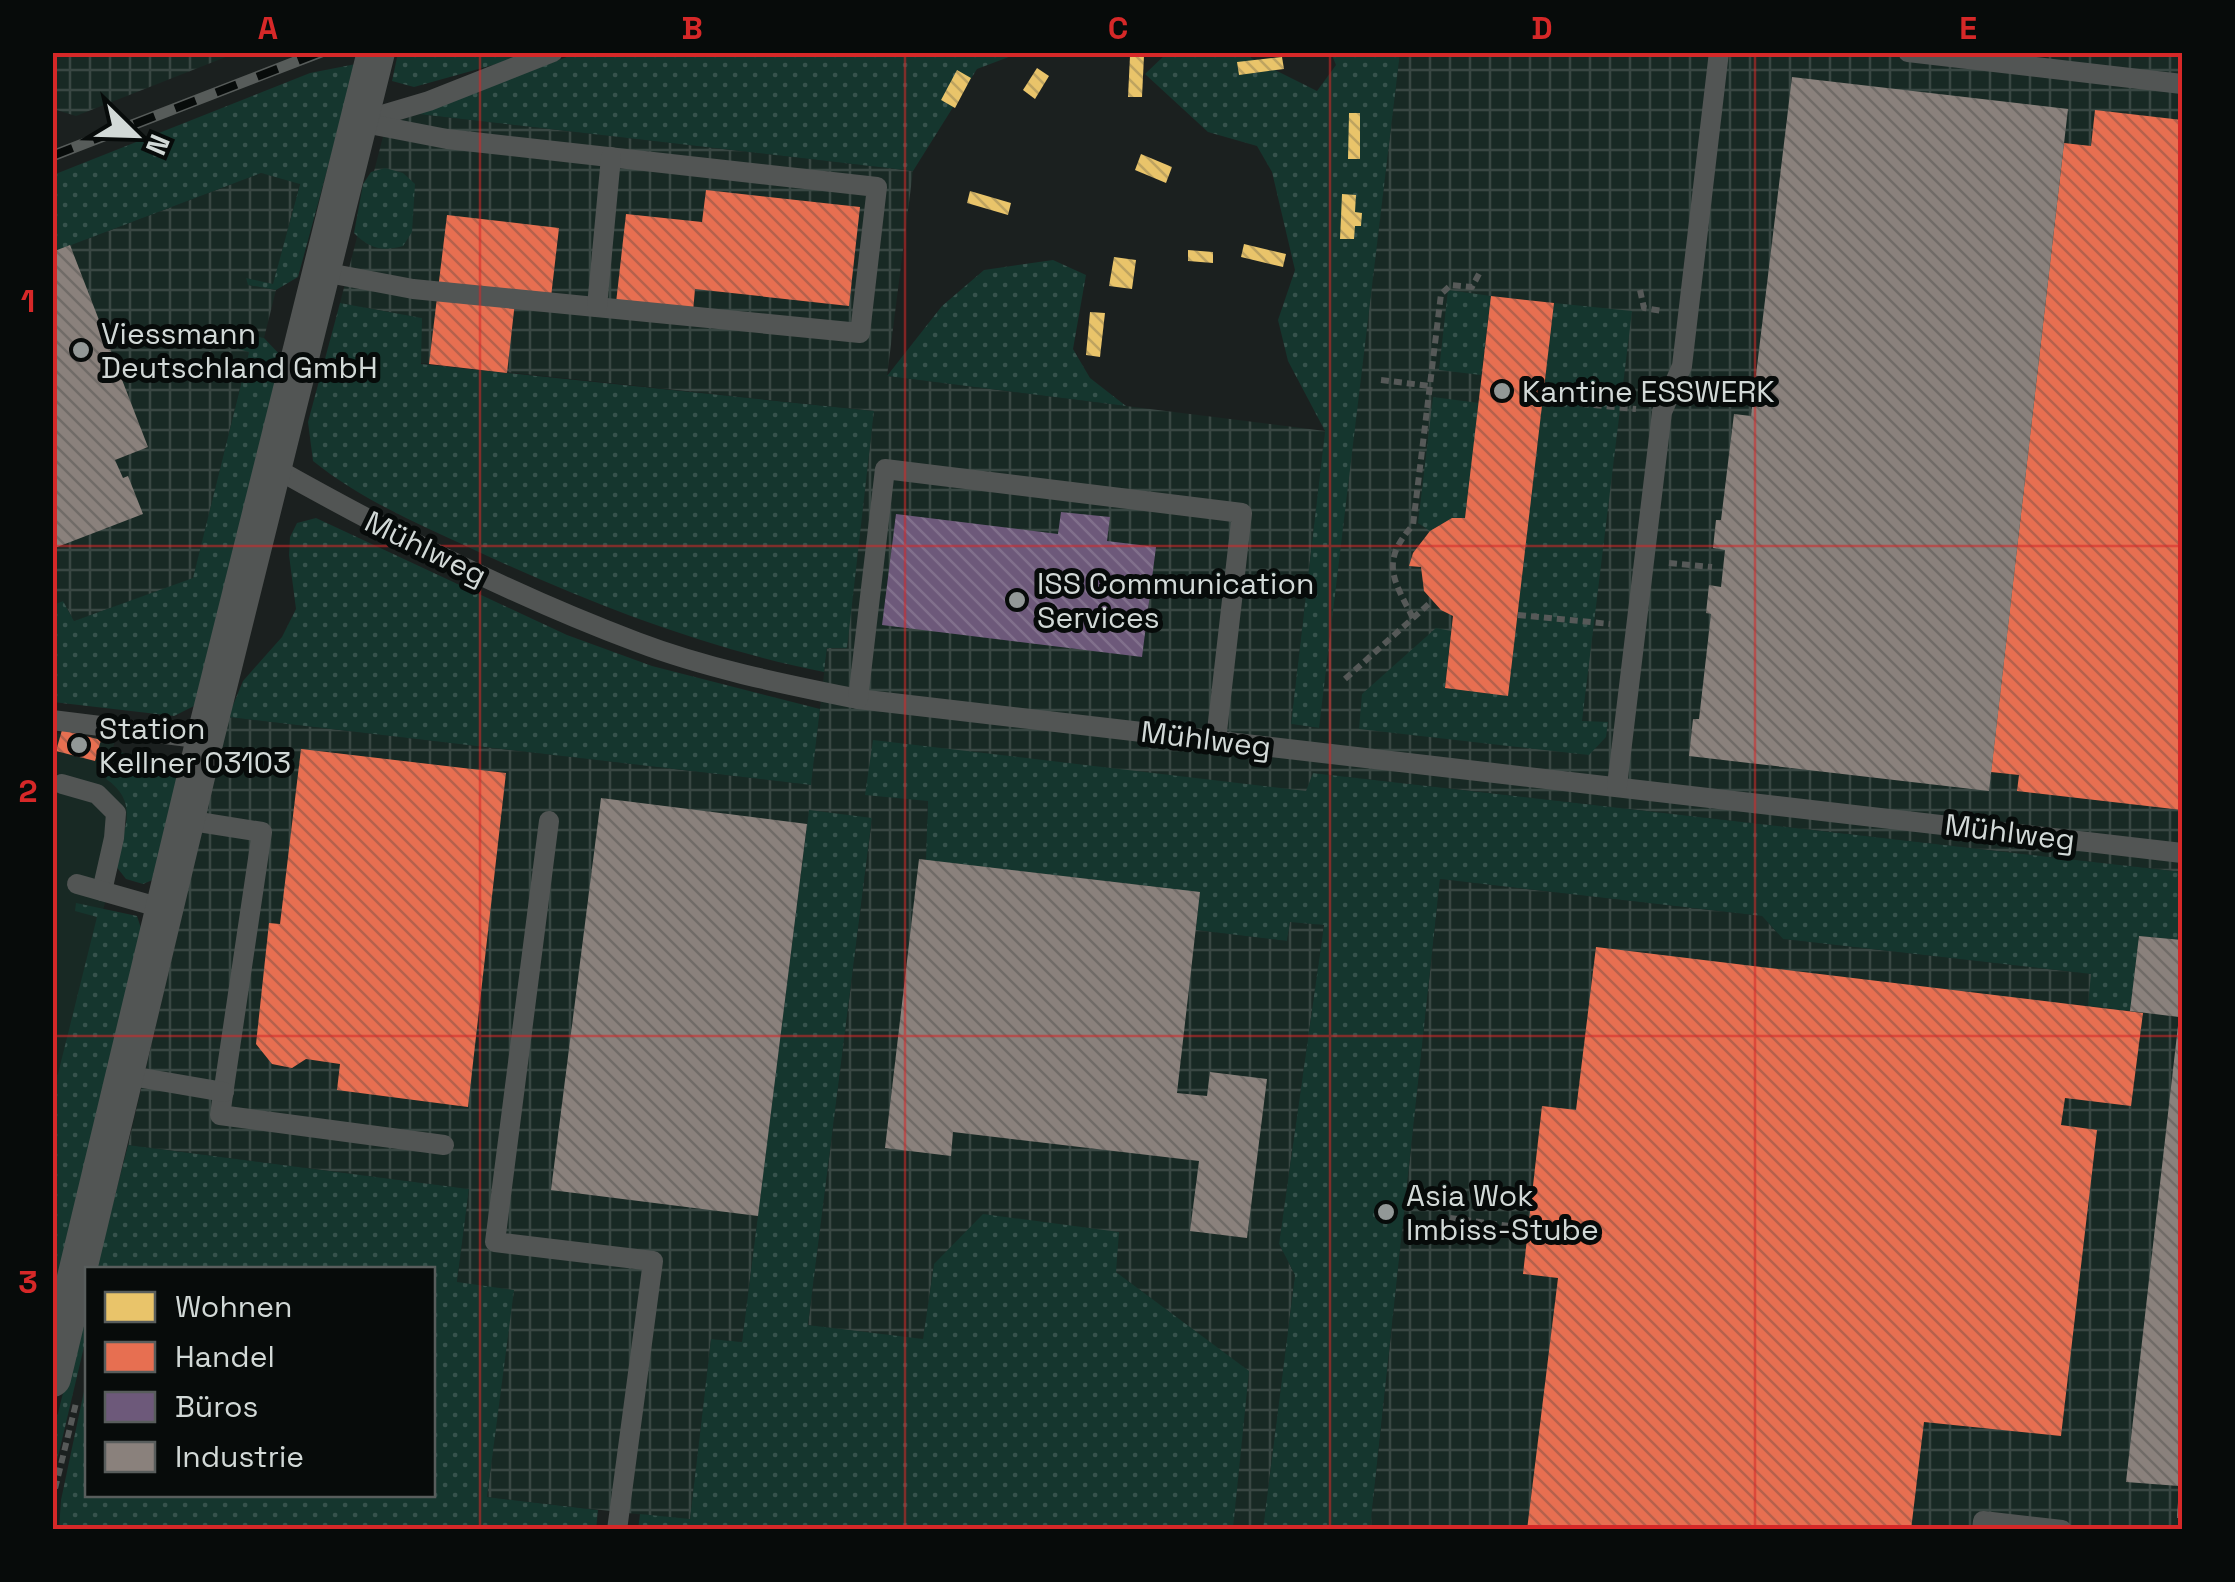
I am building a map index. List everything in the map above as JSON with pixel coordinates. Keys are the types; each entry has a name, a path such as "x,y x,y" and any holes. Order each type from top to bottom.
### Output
{"street":[{"path":"66,1385 57,1340 376,52"}],"lane":[{"path":"359,122 428,102 553,52"},
{"path":"1616,786 1662,412 1682,366 1719,52"},
{"path":"1908,52 2182,84"},
{"path":"323,272 413,289 860,333 877,186 447,139 359,122"},
{"path":"596,307 612,157"},
{"name":"Mühlweg","path":"273,467 366,520 538,602 640,644 754,678 858,699 2182,852"},
{"path":"858,699 885,469 1242,513 1216,740"},
{"path":"52,720 205,739"},
{"path":"62,784 98,794 116,813 102,892"},
{"path":"186,820 262,832 220,1116 444,1144"},
{"path":"549,822 495,1242 653,1260 617,1530"},
{"path":"77,884 165,908"},
{"path":"125,1075 224,1092"},
{"path":"1982,1530 1983,1521 2062,1530"}],"path":[{"path":"1414,618 1391,575 1396,548 1413,525 1441,294 1451,285 1472,287 1480,272"},
{"path":"1380,380 1430,386"},
{"path":"1542,400 1662,412"},
{"path":"1644,560 1712,568"},
{"path":"1345,679 1432,602"},
{"path":"1518,616 1636,627"},
{"path":"1450,1218 1517,1228"},
{"path":"52,1500 66,1385"}],"shaded area":[{"path":"52,53 236,53 76,116 53,109"},
{"path":"1400,53 2182,53 2182,872 1313,773 1307,792 928,800 927,819 1200,892 1197,930 1287,941 1290,921 1324,925 1279,1244 1295,1275 1263,1529 1233,1529 1248,1371 1116,1272 934,1264 923,1340 808,1325 872,819 809,811 742,1342 711,1339 690,1520 487,1497 513,1290 457,1283 469,1189 128,1145 228,717 811,785 827,648 846,648 874,411 421,363 421,318 340,303 386,125 418,114 913,171 887,376 1325,431 1291,724 1318,728","holes":["1555,303 1582,722 1362,694 1451,631 1445,688 1508,696"]},
{"path":"261,173 300,183 273,285 246,278 248,285 276,290 264,338 232,331 225,344 249,351 193,579 74,621 63,601 53,605 53,252"},
{"path":"53,733 115,740 106,779 122,790 129,808 103,911 53,1285"},
{"path":"1440,879 1762,916 1783,939 2092,974 2088,1006 2129,1011 2139,936 2182,940 2182,1529 1370,1530"}],"green space":[{"path":"398,53 536,53 414,87 392,81"},
{"path":"577,53 1019,53 977,69 913,171 418,114"},
{"path":"1167,53 1251,53 1251,58 1317,91 1336,65 1331,53 1400,53 1319,728 1291,724 1325,431 1288,361 1278,320 1295,270 1272,172 1257,146 1208,132 1145,74"},
{"path":"356,64 298,277 276,290 248,285 246,278 273,284 300,184 261,173 53,252 53,175 310,73"},
{"path":"385,168 403,173 415,184 412,232 403,246 388,249 370,245 354,233 363,184 371,172"},
{"path":"1053,260 1086,275 1073,349 1090,378 1126,406 887,376 942,306 984,270"},
{"path":"1448,290 1491,296 1481,375 1439,370"},
{"path":"340,303 422,318 421,364 874,411 847,648 827,648 824,672 686,635 509,566 386,508 331,474 313,461 308,422"},
{"path":"1554,303 1632,311 1582,721 1608,722 1606,737 1589,755 1359,729 1362,694 1436,628 1451,631 1445,688 1508,695"},
{"path":"232,331 264,338 283,358 198,704 174,716 53,702 53,605 63,601 74,621 193,578 249,352 224,345"},
{"path":"1433,397 1479,403 1465,518 1452,518 1430,531 1418,523"},
{"path":"316,518 567,635 652,666 820,709 811,785 228,717 243,681 282,637 296,609 290,537 297,523"},
{"path":"873,740 1306,791 1313,773 2182,872 2182,940 2139,936 2130,1011 2088,1006 2091,974 1783,939 1762,916 1440,879 1370,1529 1263,1529 1295,1275 1279,1244 1324,925 1290,922 1287,941 1196,930 1200,892 926,860 928,801 865,795"},
{"path":"113,751 170,761 177,781 155,879 143,884 126,879 115,865 127,818 123,798 106,779"},
{"path":"809,810 872,818 808,1325 923,1339 934,1264 983,1214 1119,1232 1116,1272 1249,1371 1233,1529 638,1530 640,1514 690,1519 711,1339 742,1342"},
{"path":"76,903 137,916 143,934 53,1310 53,1094 97,917 75,911"},
{"path":"128,1145 469,1189 457,1282 514,1290 487,1497 598,1510 596,1530 59,1530 61,1500 85,1386 85,1497 435,1497 435,1267 97,1267"},
{"path":"85,1305 85,1342 53,1478 56,1421"}],"building: Wohnen":[{"path":"1130,56 1144,56 1142,97 1128,97"},
{"path":"1282,57 1284,69 1239,75 1237,62"},
{"path":"1037,68 1049,76 1035,99 1023,90"},
{"path":"957,70 971,78 955,108 941,100"},
{"path":"1349,113 1360,113 1360,159 1348,159"},
{"path":"1141,154 1172,167 1166,183 1135,170"},
{"path":"970,191 1011,203 1008,215 967,203"},
{"path":"1342,194 1356,195 1355,212 1362,213 1354,239 1340,239"},
{"path":"1244,244 1286,254 1283,267 1241,257"},
{"path":"1188,250 1213,252 1213,263 1188,261"},
{"path":"1114,257 1136,260 1132,289 1109,286"},
{"path":"1090,312 1105,313 1100,357 1086,355"}],"building: Handel":[{"path":"2095,110 2182,120 2182,810 2017,791 2019,775 1991,772 2064,143 2091,146"},
{"path":"706,190 860,207 849,306 695,289 693,312 616,303 626,214 702,222"},
{"path":"447,215 559,228 551,297 516,293 507,373 429,364"},
{"path":"1491,296 1554,303 1508,696 1445,688 1453,616 1441,610 1424,591 1421,567 1409,566 1413,553 1430,531 1452,518 1465,518"},
{"name":"Station Kellner 03103","path":"62,730 101,740 95,761 56,751"},
{"path":"301,749 506,773 468,1107 337,1090 340,1064 306,1059 292,1068 272,1064 256,1044 269,923 280,924"},
{"path":"1596,947 2143,1013 2131,1106 2065,1098 2061,1125 2097,1130 2061,1436 1924,1422 1911,1530 1527,1530 1558,1278 1523,1274 1542,1106 1576,1110"}],"building: Büros":[{"name":"ISS Communication Services","path":"1061,512 1110,517 1107,541 1156,547 1142,657 882,625 896,514 1058,534"}],"building: Industrie":[{"path":"1792,77 2068,109 1989,791 1689,756 1693,719 1699,719 1711,614 1706,613 1709,585 1721,587 1725,550 1713,548 1716,520 1721,520 1734,414 1751,416"},
{"name":"Viessmann Deutschland GmbH","path":"70,245 148,447 115,460 123,478 128,476 143,514 52,549 52,252"},
{"path":"601,798 807,824 758,1216 551,1190"},
{"path":"919,859 1200,892 1177,1093 1207,1096 1210,1072 1267,1079 1247,1238 1190,1231 1199,1161 953,1132 951,1156 885,1148"},
{"path":"2139,936 2182,940 2182,1518 2177,1518 2179,1486 2126,1482 2179,1017 2130,1011"}],"railway":[{"path":"52,156 321,52"}],"place":[{"name":"Viessmann Deutschland GmbH","path":"81,350"},
{"name":"Kantine ESSWERK","path":"1502,391"},
{"name":"ISS Communication Services","path":"1017,600"},
{"name":"Station Kellner 03103","path":"79,745"},
{"name":"Asia Wok Imbiss-Stube","path":"1386,1212"}]}
